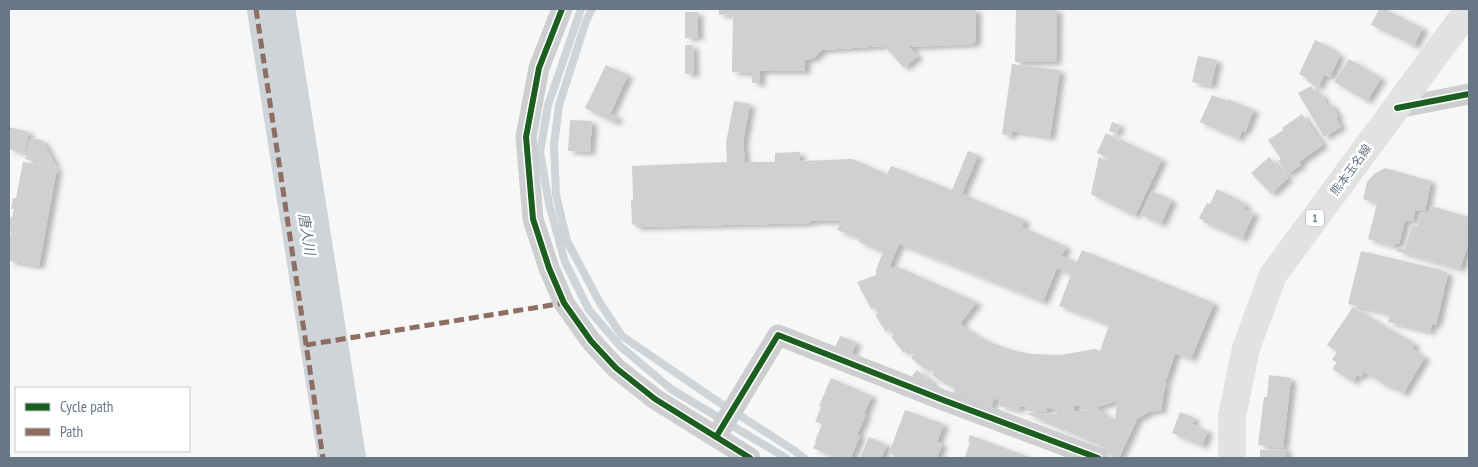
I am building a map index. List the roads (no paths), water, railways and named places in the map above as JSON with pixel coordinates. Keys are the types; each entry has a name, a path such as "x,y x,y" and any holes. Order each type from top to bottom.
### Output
{"main road":[{"name":"熊本玉名線","path":"1232,458 1232,416 1246,348 1273,275 1469,9"}],"street":[{"path":"562,9 539,68 526,137 534,219 549,268 564,303 591,341 616,368 655,399 750,458"},
{"path":"1397,108 1469,94"},
{"path":"716,436 778,335 1098,458"}],"waterway":[{"name":"唐人川","path":"271,9 342,458"},
{"path":"581,9 548,105 540,152 549,204 565,262 589,310 620,346 671,389 786,458"},
{"path":"592,9 586,21 559,105 554,145 556,195 567,241 600,303 622,336 804,458"}]}
